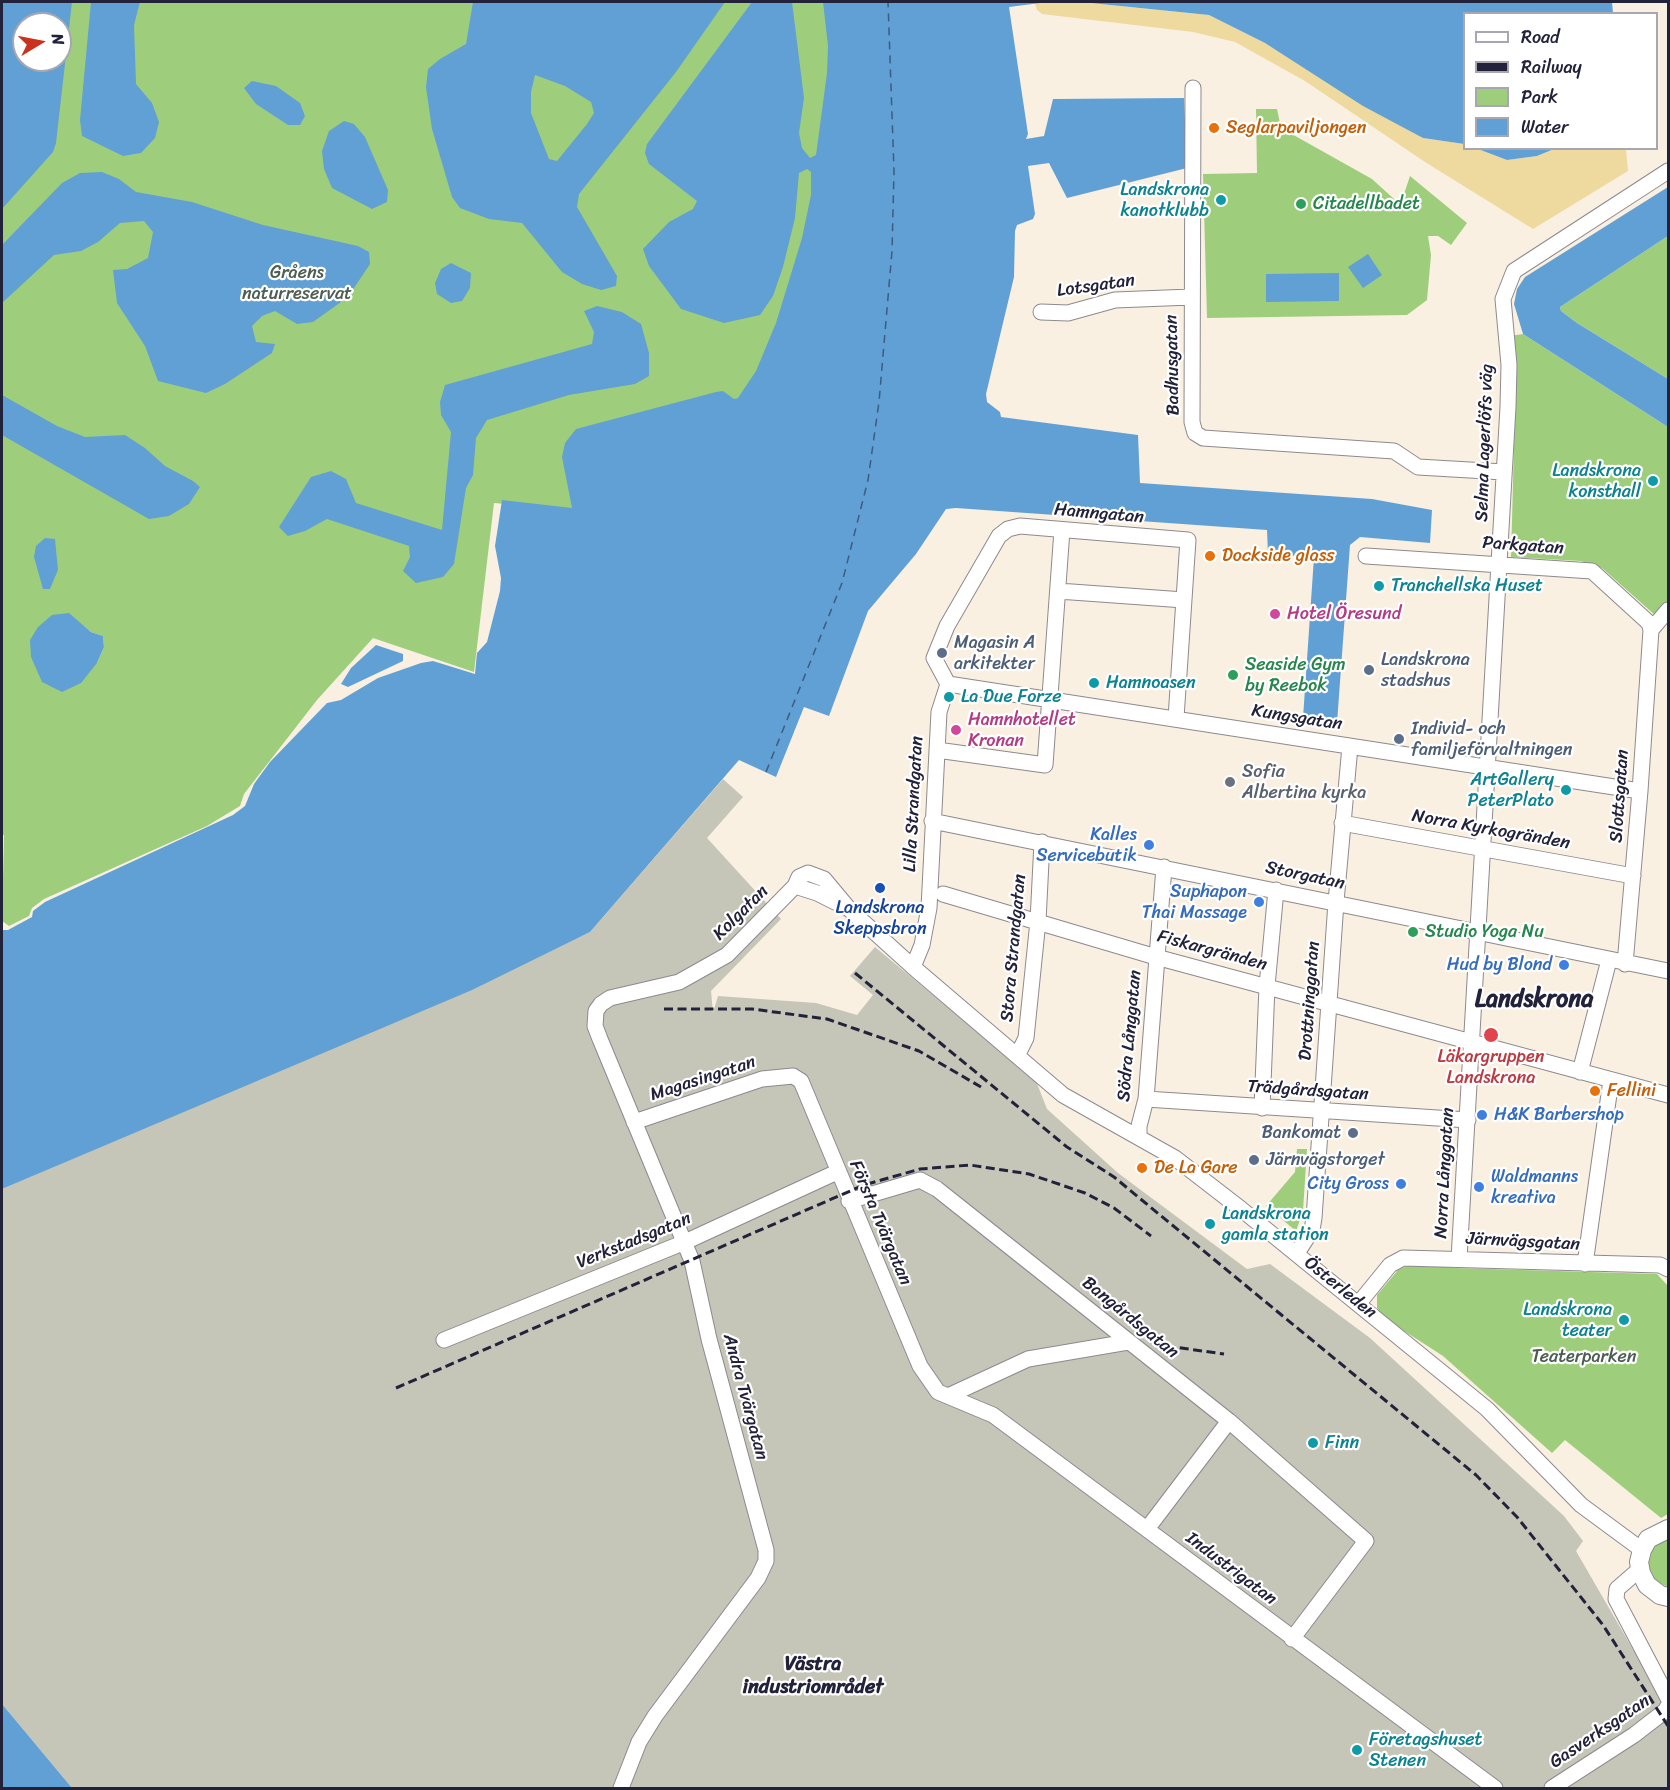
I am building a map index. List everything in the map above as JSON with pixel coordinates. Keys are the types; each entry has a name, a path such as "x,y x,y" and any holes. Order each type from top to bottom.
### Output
{"main road":[{"path":"1668,1528 1653,1535 1642,1550 1654,1586 1668,1614"}],"street":[{"name":"Badhusgatan","path":"1193,88 1191,297 1192,422 1195,433 1203,438 1394,451 1418,467 1504,472"},
{"name":"Selma Lagerlöfs väg","path":"1487,767 1509,365 1503,299 1514,271 1668,171"},
{"name":"Lotsgatan","path":"1041,312 1068,313 1115,300 1191,297"},
{"name":"Hamngatan","path":"948,684 934,658 938,644 999,536 1008,529 1020,526 1188,540 1184,600"},
{"path":"938,750 1045,765 1062,530"},
{"name":"Parkgatan","path":"1366,556 1499,563 1592,571 1643,617 1651,630"},
{"path":"1058,591 1184,600 1176,718"},
{"path":"1651,630 1668,610"},
{"name":"Slottsgatan","path":"1625,964 1651,630"},
{"name":"Kungsgatan","path":"948,684 1640,791"},
{"name":"Lilla Strandgatan","path":"913,967 922,945 928,908 939,712 948,684"},
{"name":"Drottninggatan","path":"1297,1253 1312,1230 1314,1218 1342,823 1350,746"},
{"name":"Norra Långgatan","path":"1459,1259 1487,767"},
{"name":"Storgatan","path":"932,821 1668,971"},
{"name":"Norra Kyrkogränden","path":"1342,823 1633,876"},
{"name":"Stora Strandgatan","path":"1017,1056 1026,1038 1038,921 1042,842"},
{"name":"Södra Långgatan","path":"1139,1136 1139,1126 1146,1099 1164,867"},
{"name":"Kolgatan","path":"610,998 679,982 727,955 795,886 817,893 849,909 913,967"},
{"path":"1262,1108 1267,986 1276,890"},
{"name":"Fiskargränden","path":"943,894 1156,957 1330,1002 1668,1095"},
{"path":"1580,1072 1609,960"},
{"path":"913,967 1017,1056"},
{"name":"Andra Tvärgatan","path":"610,998 596,1011 595,1026 685,1242 696,1278 709,1339 764,1538 766,1562 758,1578 654,1716 639,1742 621,1788"},
{"name":"Österleden","path":"1017,1056 1063,1095 1175,1158 1297,1253 1487,1409 1581,1505 1642,1550"},
{"name":"Magasingatan","path":"634,1122 762,1079 786,1076"},
{"name":"Första Tvärgatan","path":"786,1076 793,1076 801,1081 849,1201 920,1366 943,1394"},
{"path":"1585,1264 1611,1080"},
{"name":"Trädgårdsgatan","path":"1146,1099 1468,1120"},
{"name":"Verkstadsgatan","path":"444,1340 685,1242 837,1172"},
{"name":"Bangårdsgatan","path":"849,1201 920,1180 937,1189 1229,1422 1366,1541 1292,1639"},
{"name":"Järnvägsgatan","path":"1359,1303 1390,1265 1402,1258 1660,1265 1668,1269"},
{"path":"943,1394 1028,1359 1128,1342"},
{"name":"Industrigatan","path":"943,1394 993,1415 1495,1788"},
{"path":"1147,1529 1229,1422"},
{"name":"Gasverksgatan","path":"1654,1586 1617,1589 1618,1603 1668,1698"},
{"name":"Gasverksgatan","path":"1552,1788 1634,1735 1665,1712 1668,1706"}],"shaded area":[{"path":"723,779 743,797 707,838 781,919 711,991 713,1013 718,996 816,1003 857,1015 873,995 850,976 875,947 1036,1081 1047,1109 1118,1173 1247,1269 1270,1264 1370,1338 1564,1516 1583,1541 1576,1551 1668,1710 1668,1788 72,1788 2,1704 2,1189 470,989 590,932"}],"green space":[{"name":"Gråens naturreservat","path":"68,2 826,2 831,51 817,156 794,171 809,167 815,178 800,259 770,351 735,405 578,510 494,503 474,672 373,638 317,700 244,794 240,806 207,826 44,899 32,908 29,916 9,926 2,921 4,835 2,835 2,202 53,141 60,72 72,72 72,12 67,12","holes":["69,614 91,632 103,636 104,647 97,663"]},
{"name":"Citadellbadet","path":"1256,109 1277,109 1281,128 1372,179 1404,208 1402,200 1410,176 1467,223 1451,245 1438,236 1428,236 1431,255 1427,300 1407,315 1207,318 1203,174 1257,173"},
{"path":"1668,236 1668,379 1577,323 1561,311 1560,307"},
{"path":"1523,334 1668,427 1668,602 1656,616 1602,568 1581,561 1511,557 1516,372 1510,336"},
{"path":"1297,1149 1307,1149 1303,1211 1296,1231 1266,1206 1295,1172"},
{"name":"Teaterparken","path":"1422,1264 1456,1268 1657,1274 1668,1286 1668,1514 1661,1518 1565,1440 1552,1453 1443,1356 1384,1318 1377,1308 1377,1295 1398,1270"},
{"path":"1668,1538 1668,1587 1656,1581 1648,1565 1653,1548"}],"sand":[{"path":"1081,2 1209,15 1265,43 1423,138 1463,144 1463,150 1481,150 1507,160 1537,156 1552,150 1626,150 1628,171 1533,229 1425,162 1305,81 1235,42 1193,32 1042,14 1037,10 1035,3"}],"water":[{"path":"2,2 72,2 71,12 12,12 12,72 64,72 53,152 2,209"},
{"path":"91,2 140,2 134,25 136,84 152,103 159,122 155,138 141,153 123,156 82,136 80,120"},
{"path":"473,2 725,2 676,72 579,194 577,207 617,276 616,286 601,290 582,284 562,272 522,223 489,219 460,208 452,197 432,129 426,87 428,69 466,44","holes":["535,75 565,86 591,102 594,113 557,161 549,159 531,113 531,92"]},
{"path":"752,2 792,2 804,98 799,133 802,148 810,158 816,155 827,73 828,46 823,2 1048,2 1009,7 1028,134 1026,139 1044,136 1053,99 1184,98 1187,168 1067,198 1049,163 1028,166 1035,214 1033,219 1017,225 1015,231 1014,277 986,394 987,402 1000,412 1001,417 1138,435 1140,483 1372,499 1432,510 1430,543 1360,537 1350,545 1337,723 1303,718 1314,557 1268,554 1267,530 946,509 916,554 868,611 829,716 804,707 776,777 739,760 590,932 472,990 2,1189 2,930 8,930 32,917 33,911 45,902 233,815 245,806 254,784 270,762 327,703 341,700 378,678 421,663 433,661 475,674 477,653 487,642 500,591 501,578 495,546 502,500 572,508 562,457 565,443 576,429 716,392 723,391 734,399 738,398 756,371 776,323 802,238 811,195 811,172 807,169 799,173 795,218 783,267 773,296 760,315 724,323 681,309 649,266 643,249 669,222 693,209 697,201 649,164 645,153 647,144"},
{"path":"1081,2 1612,2 1613,12 1463,12 1463,144 1423,138 1363,106 1265,43 1209,15"},
{"path":"252,81 276,86 300,103 305,116 300,125 288,125 256,104 244,88"},
{"path":"344,121 354,124 365,137 388,190 387,202 372,209 332,188 324,169 322,151 329,131"},
{"path":"1481,150 1552,150 1537,156 1507,160"},
{"path":"102,172 119,179 136,192 192,202 263,225 358,246 369,252 370,264 348,297 313,322 297,324 275,311 262,316 252,326 256,342 275,344 272,353 225,384 206,393 158,381 145,346 117,303 113,270 127,269 148,258 153,232 144,221 120,223 98,242 81,251 54,255 2,303 2,245 62,183 80,173"},
{"path":"1668,187 1668,236 1560,307 1561,311 1577,323 1668,379 1668,427 1523,334 1514,304 1517,289 1525,277"},
{"path":"1368,254 1382,275 1363,288 1348,267"},
{"path":"451,263 471,273 470,288 462,301 451,303 437,294 435,283 441,269"},
{"path":"1339,273 1339,301 1266,302 1266,274"},
{"path":"597,306 622,312 641,324 649,353 649,376 635,384 569,395 487,420 476,438 473,475 466,488 454,564 443,577 416,583 403,571 410,557 409,546 327,519 305,531 288,536 279,527 311,477 331,471 346,479 356,503 442,530 451,432 441,415 440,402 445,385 592,344 594,332 584,311"},
{"path":"2,395 57,426 85,437 125,435 145,448 165,466 200,487 189,504 169,516 149,519 2,435"},
{"path":"45,538 55,539 58,570 50,589 43,589 34,557 36,546"},
{"path":"69,613 91,632 103,636 104,647 97,663 81,683 62,692 42,682 31,657 30,640 38,627 52,615"},
{"path":"376,645 403,654 403,661 348,687 341,684 351,668"},
{"path":"2,1704 72,1788 2,1788"}],"ferry route":[{"path":"766,772 842,583 868,480 879,402 892,251 894,171 888,2"}],"railway":[{"path":"855,973 1067,1147 1114,1177 1476,1475 1517,1517 1603,1625 1668,1726"},
{"path":"664,1009 752,1009 827,1019 919,1051 981,1087"},
{"path":"396,1388 864,1185 920,1169 970,1165 1029,1174 1085,1193 1114,1208 1151,1236"},
{"path":"1153,1344 1224,1354"}],"place":[{"name":"Seglarpaviljongen","path":"1214,128"},
{"name":"Landskrona kanotklubb","path":"1221,200"},
{"name":"Citadellbadet","path":"1301,204"},
{"name":"Landskrona konsthall","path":"1653,481"},
{"name":"Dockside glass","path":"1210,556"},
{"name":"Tranchellska Huset","path":"1379,586"},
{"name":"Hotel Öresund","path":"1275,614"},
{"name":"Magasin A arkitekter","path":"942,653"},
{"name":"Landskrona stadshus","path":"1369,670"},
{"name":"Seaside Gym by Reebok","path":"1233,675"},
{"name":"Hamnoasen","path":"1094,683"},
{"name":"La Due Forze","path":"949,697"},
{"name":"Hamnhotellet Kronan","path":"956,730"},
{"name":"Individ- och familjeförvaltningen","path":"1399,739"},
{"name":"Sofia Albertina kyrka","path":"1230,782"},
{"name":"ArtGallery PeterPlato","path":"1566,790"},
{"name":"Kalles Servicebutik","path":"1149,845"},
{"name":"Landskrona Skeppsbron","path":"880,888"},
{"name":"Suphapon Thai Massage","path":"1259,902"},
{"name":"Studio Yoga Nu","path":"1413,932"},
{"name":"Hud by Blond","path":"1564,965"},
{"name":"Läkargruppen Landskrona","path":"1491,1035"},
{"name":"Fellini","path":"1595,1091"},
{"name":"H&K Barbershop","path":"1482,1115"},
{"name":"Bankomat","path":"1353,1133"},
{"name":"Järnvägstorget","path":"1254,1160"},
{"name":"De La Gare","path":"1142,1168"},
{"name":"City Gross","path":"1401,1184"},
{"name":"Waldmanns kreativa","path":"1479,1187"},
{"name":"Landskrona gamla station","path":"1210,1224"},
{"name":"Landskrona teater","path":"1624,1320"},
{"name":"Finn","path":"1313,1443"},
{"name":"Företagshuset Stenen","path":"1357,1750"}],"district":[{"name":"Landskrona","path":"1534,1000"},
{"name":"Västra industriområdet","path":"813,1676"}]}
